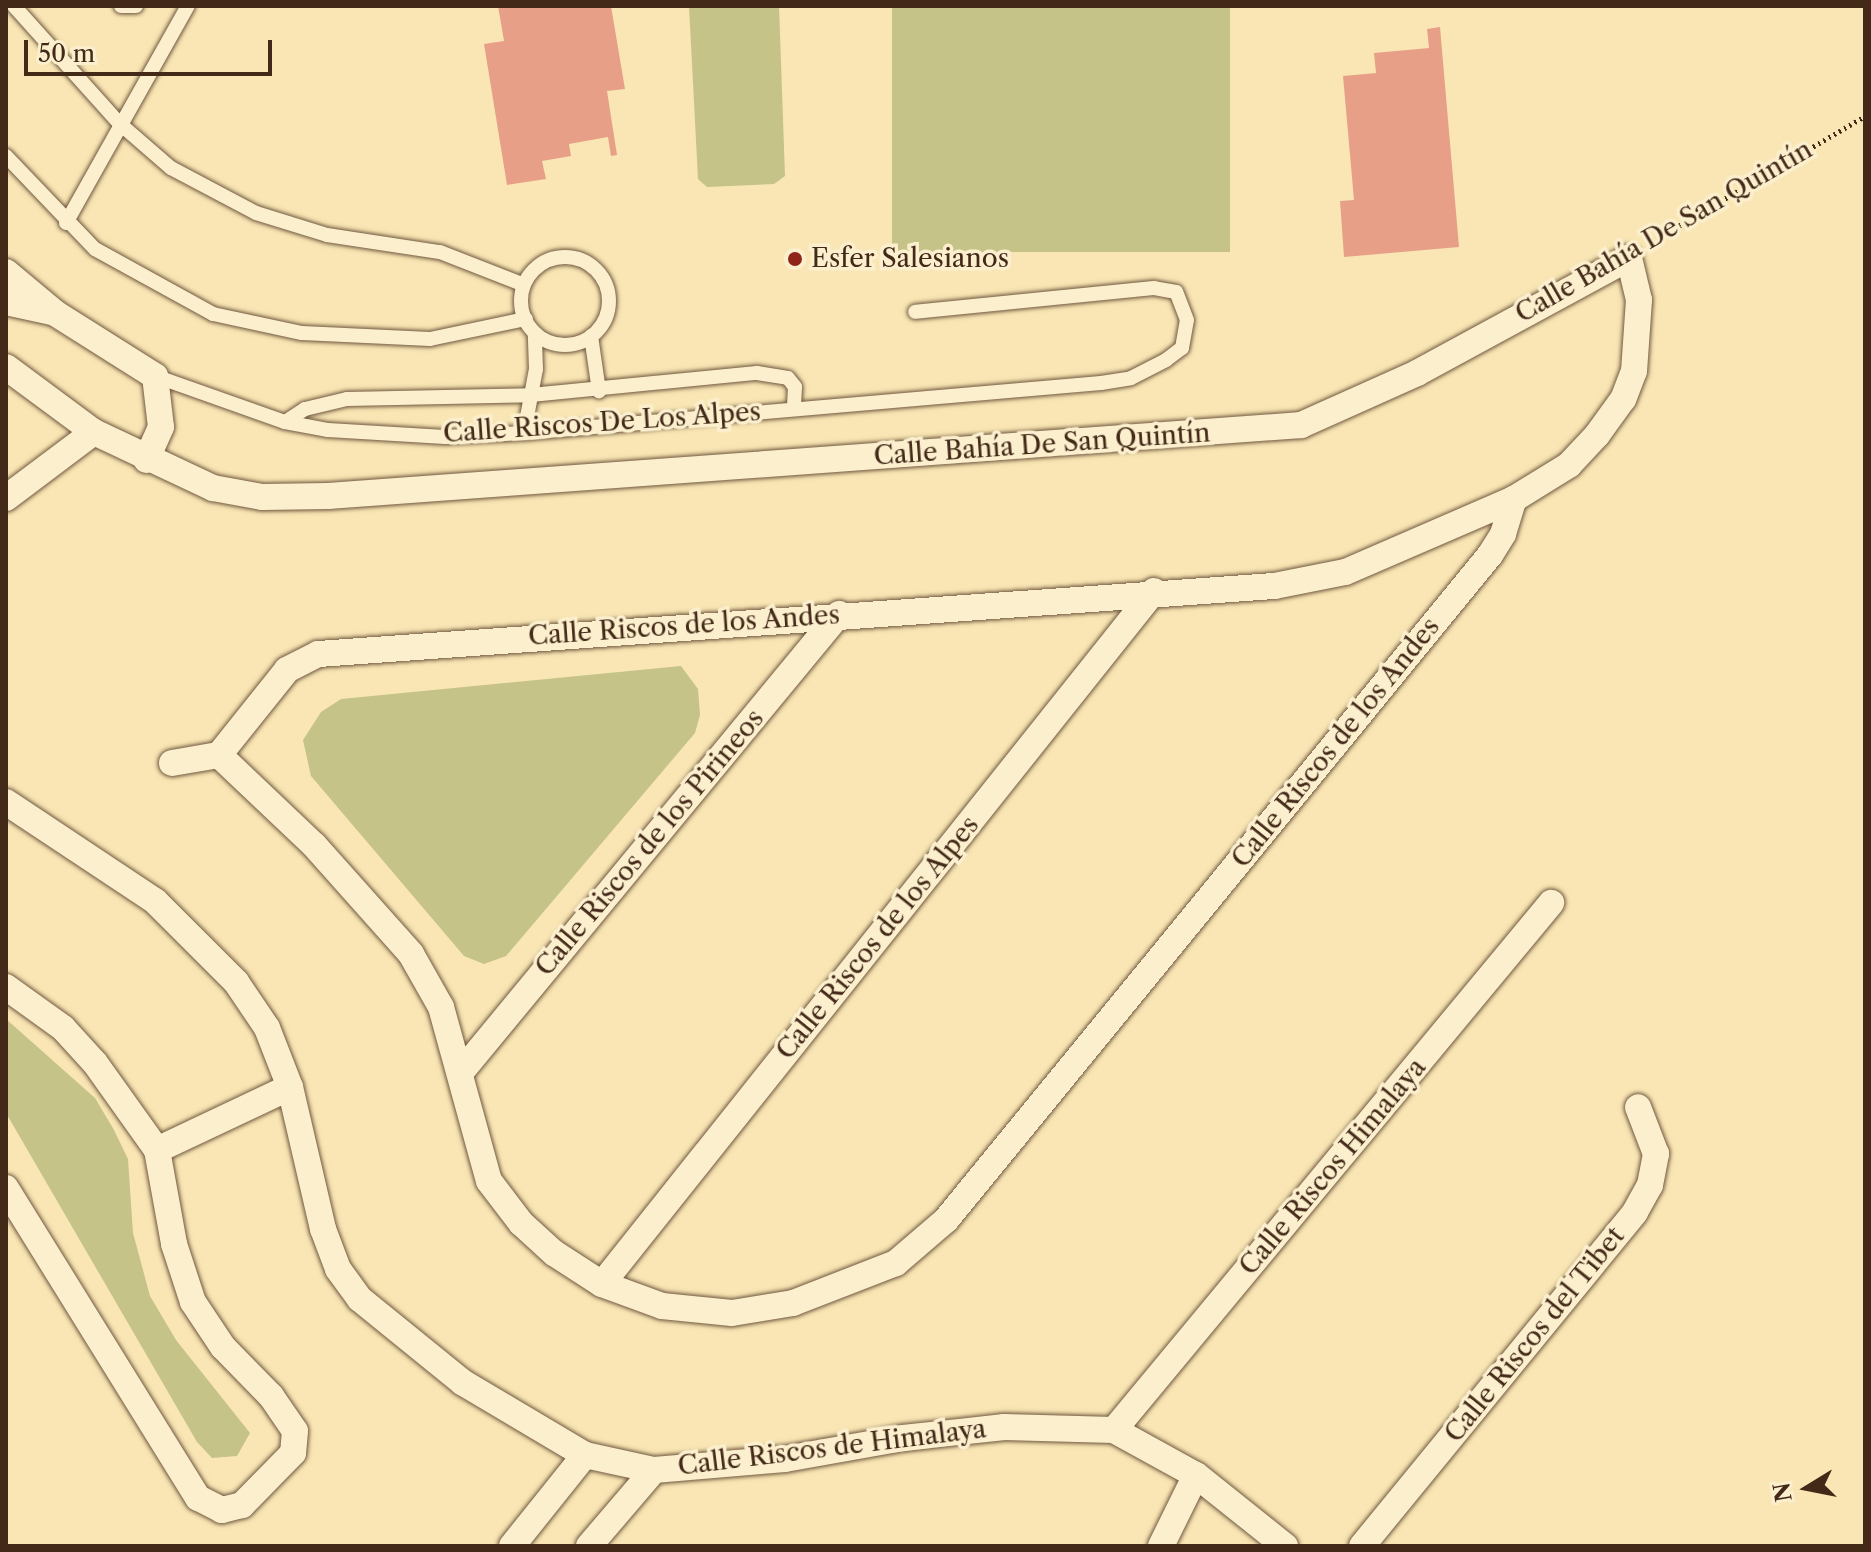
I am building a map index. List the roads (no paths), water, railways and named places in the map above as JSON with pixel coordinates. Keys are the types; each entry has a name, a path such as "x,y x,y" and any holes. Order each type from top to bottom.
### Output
{"street":[{"name":"Calle Bahía De San Quintín","path":"146,460 213,488 262,497 328,496 1301,425 1391,386 1629,258 1639,300 1639,338 1623,399 1569,465 1514,499"},
{"name":"Calle Riscos De Los Alpes","path":"6,272 55,313 155,376"},
{"path":"6,302 55,313"},
{"path":"6,367 94,432 146,460 161,427 155,376"},
{"path":"6,498 94,432"},
{"name":"Calle Riscos de los Andes","path":"1514,499 1503,534 1490,555 946,1220 918,1247 846,1286 793,1303 732,1313 662,1306 602,1284 554,1253 521,1223 489,1181 441,1007 411,954 314,845 219,755 287,670 318,654 1154,591 1274,586 1345,572 1514,499"},
{"name":"Calle Riscos de los Alpes","path":"602,1284 1154,591"},
{"name":"Calle Riscos de los Pirineos","path":"461,1072 839,614"},
{"path":"172,763 219,755"},
{"name":"Calle Riscos de Himalaya","path":"6,802 165,911 236,982 267,1028 290,1087 323,1229 338,1269 360,1299 462,1382 585,1455 654,1470 785,1459 903,1438 1004,1427 1114,1430 1196,1475 1285,1546"},
{"name":"Calle Riscos Himalaya","path":"1114,1430 1551,903"},
{"path":"6,987 74,1040 157,1150 174,1244 193,1302 223,1347 271,1396 295,1431 293,1453 232,1509 222,1510 198,1498 6,1188"},
{"path":"157,1150 290,1087"},
{"name":"Calle Riscos del Tibet","path":"1362,1546 1635,1212 1650,1185 1656,1154 1638,1107"},
{"path":"512,1546 585,1455"},
{"path":"589,1546 654,1470"},
{"path":"1161,1546 1196,1475"}],"lane":[{"path":"14,6 119,123 171,168 256,213 327,235 440,252 524,285"},
{"path":"121,6 136,6"},
{"path":"66,223 119,123 188,6"},
{"path":"6,156 66,223 95,249 213,314 302,333 430,339 526,319"},
{"path":"572,257 598,270 609,298 608,313 591,336 563,345 535,333 526,319 524,285 543,262 572,257"},
{"name":"Calle Riscos De Los Alpes","path":"155,376 285,422 418,435 524,433 1131,378 1182,348 1186,311 1176,292 1169,290 915,312"},
{"path":"524,433 531,395 535,333"},
{"path":"591,336 599,391"},
{"path":"285,422 305,409 347,399 599,391 775,373 795,387 794,409"}],"place":[{"name":"Esfer Salesianos","path":"795,259"}]}
